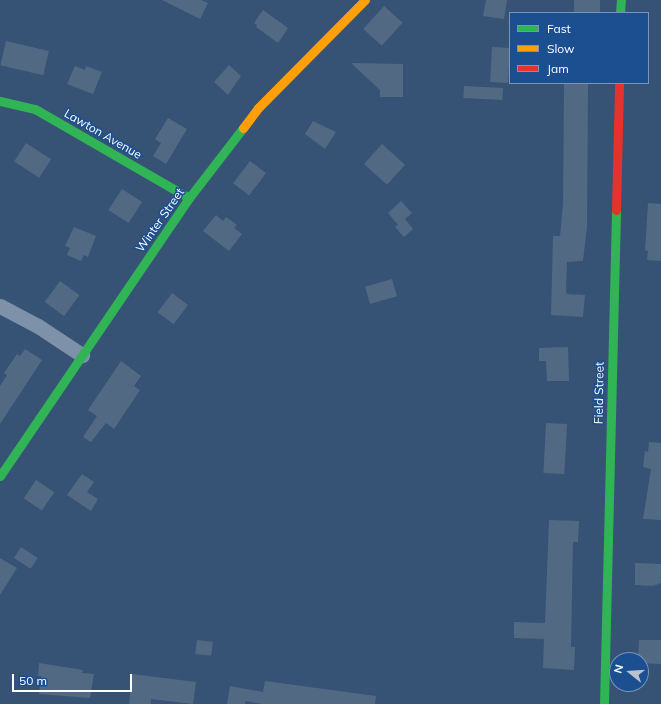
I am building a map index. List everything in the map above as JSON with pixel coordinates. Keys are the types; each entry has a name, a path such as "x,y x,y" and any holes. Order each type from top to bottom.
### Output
{"street":[{"name":"Winter Street","path":"0,476 190,198 258,108 365,0"},
{"path":"620,12 621,0"},
{"name":"Field Street","path":"604,704 619,84"},
{"name":"Lawton Avenue","path":"0,102 35,109 190,198"},
{"path":"0,306 38,326 82,355"}],"building":[{"path":"162,0 201,0 208,3 200,19"},
{"path":"486,0 507,0 504,19 483,16"},
{"path":"574,0 600,0 600,12 574,12"},
{"path":"384,6 403,23 382,46 363,29"},
{"path":"263,10 288,28 278,43 256,27 257,25 254,23"},
{"path":"6,41 49,51 43,75 0,65"},
{"path":"492,47 509,48 508,83 490,82"},
{"path":"351,63 403,64 403,97 380,97 380,90"},
{"path":"229,65 241,76 228,95 214,82"},
{"path":"75,66 85,70 86,66 102,72 93,94 67,84"},
{"path":"564,84 588,84 587,227 583,261 567,262 566,291 567,294 585,295 583,317 551,315 553,236 560,236 563,204"},
{"path":"464,86 503,88 502,100 463,98"},
{"path":"168,118 187,129 166,164 153,156 161,143 155,139"},
{"path":"313,121 336,132 325,149 305,134"},
{"path":"26,143 51,159 39,178 14,161"},
{"path":"382,144 405,165 387,185 364,164"},
{"path":"250,161 266,173 249,195 233,183"},
{"path":"122,189 142,202 129,223 108,210"},
{"path":"401,201 412,213 405,219 413,229 404,237 395,227 398,225 388,213"},
{"path":"648,203 661,204 661,261 647,260 648,251 645,250"},
{"path":"216,215 223,221 226,217 237,225 234,228 242,234 229,251 203,231"},
{"path":"74,227 96,236 88,257 84,255 81,261 67,255 70,248 65,246"},
{"path":"392,279 397,296 370,304 365,287"},
{"path":"60,281 79,295 64,316 45,302"},
{"path":"172,293 188,305 174,324 158,312"},
{"path":"568,347 569,381 547,381 546,361 539,361 539,348"},
{"path":"25,349 42,360 0,424 0,386 7,375 4,373 17,354 20,356"},
{"path":"121,361 141,376 134,386 140,390 114,429 106,423 91,442 83,437 97,416 88,410"},
{"path":"546,423 567,424 564,474 543,473"},
{"path":"649,442 661,443 661,520 643,519 651,469 643,467 645,451 648,452"},
{"path":"82,474 94,482 87,492 98,499 91,511 67,495"},
{"path":"36,480 54,492 42,511 24,498"},
{"path":"549,520 579,521 578,542 573,542 571,647 575,647 574,670 543,668 544,639 514,638 514,622 545,623"},
{"path":"21,547 38,558 31,569 14,558"},
{"path":"0,558 17,568 0,595"},
{"path":"635,563 661,564 661,583 653,586 635,585"},
{"path":"197,640 213,642 211,656 195,654"},
{"path":"639,640 661,640 661,664 649,663 649,652 638,652"},
{"path":"39,663 83,670 82,673 94,674 90,698 39,694 41,676 38,676"},
{"path":"132,674 196,682 193,704 151,699 151,704 129,704"},
{"path":"265,681 376,696 375,704 262,704 246,701 245,704 227,704 230,686 263,692"}],"traffic: fast":[{"path":"620,12 621,0"},
{"path":"0,101 35,109 189,198"},
{"path":"0,476 189,198 243,128"},
{"path":"604,704 616,210"}],"traffic: slow":[{"path":"243,128 258,108 365,0"}],"traffic: jam":[{"path":"616,210 619,84"}]}
